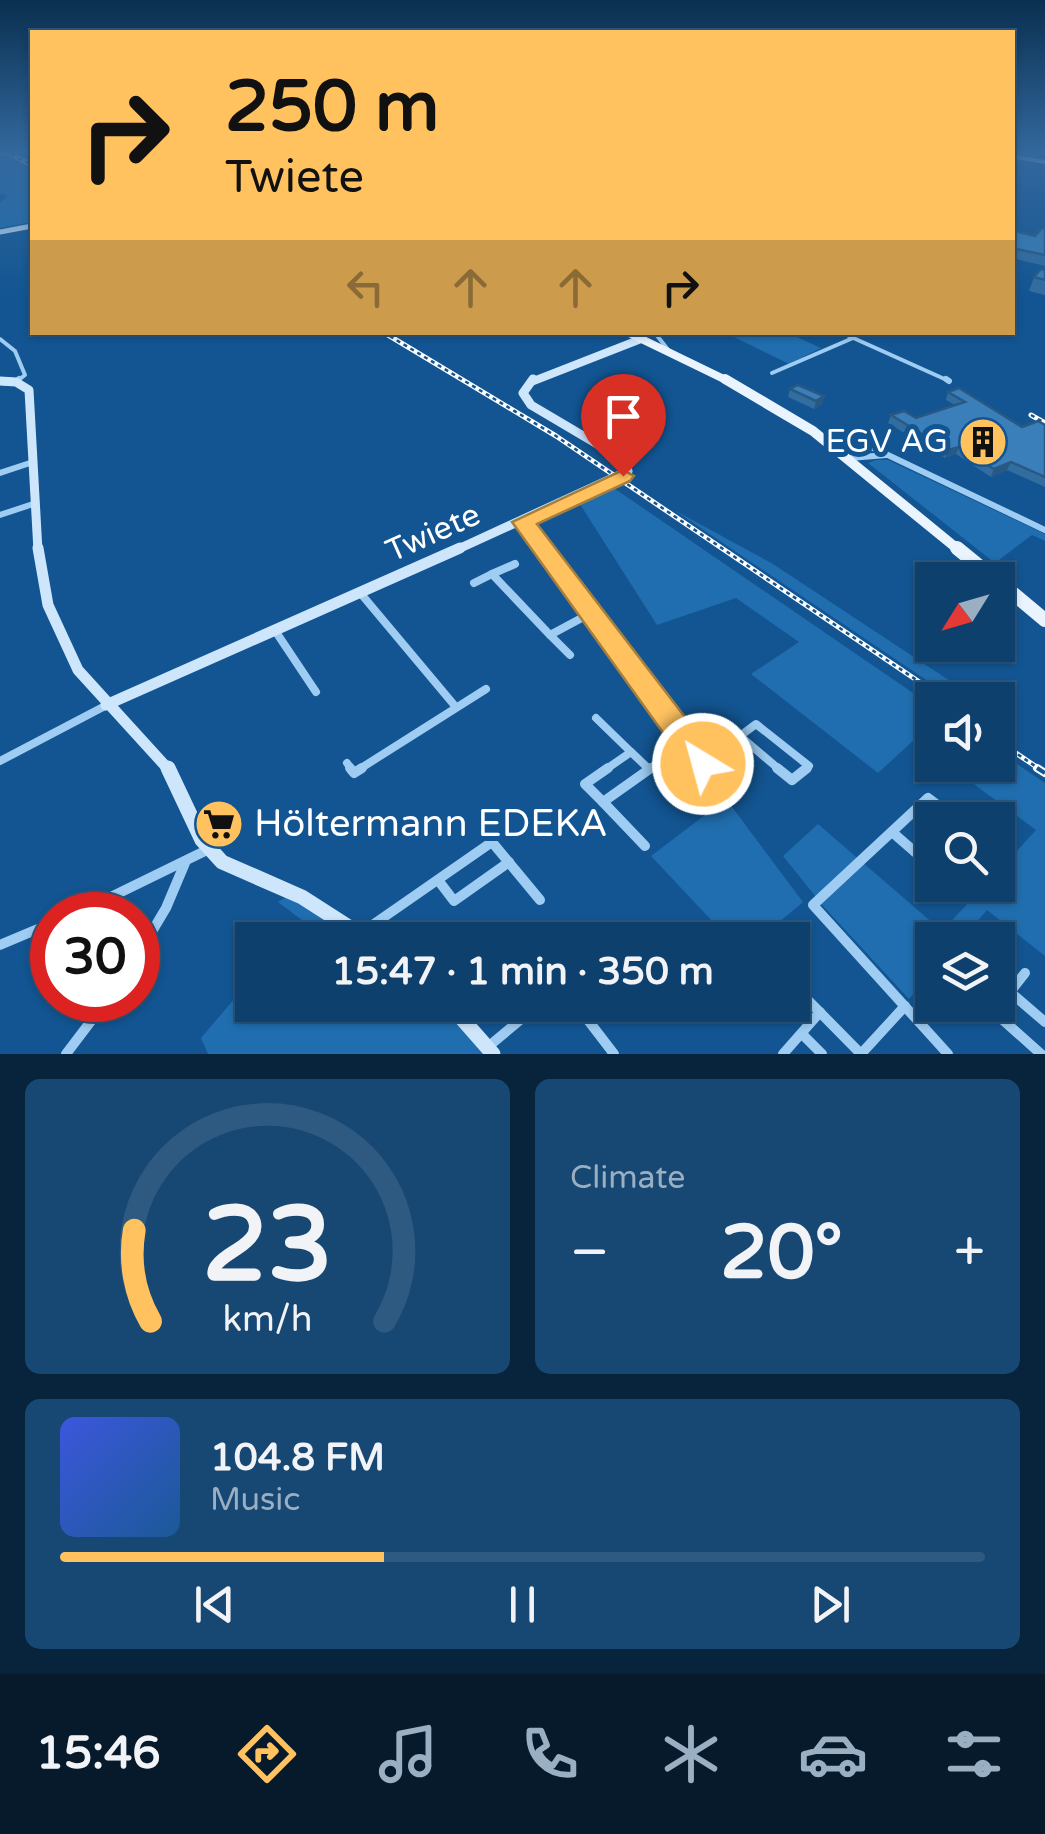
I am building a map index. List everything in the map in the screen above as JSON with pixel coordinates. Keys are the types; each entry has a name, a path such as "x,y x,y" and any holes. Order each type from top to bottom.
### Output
{"main road":[{"path":"636,335 775,406 850,458 974,562"},
{"path":"1015,596 1045,620"}],"street":[{"path":"0,232 30,226"},
{"name":"Twiete","path":"600,353 617,337 636,335"},
{"name":"Twiete","path":"106,705 362,595 628,470 624,460 602,451 524,397 532,380 636,335"},
{"path":"657,335 670,352"},
{"path":"846,335 949,381"},
{"path":"772,373 853,338"},
{"path":"0,339 20,360 25,375 16,382"},
{"path":"0,381 16,382 30,394 33,504 48,603 56,630 76,667 106,705 165,763 208,849 232,868 293,892 340,922"},
{"path":"846,435 1045,530"},
{"path":"850,458 887,454"},
{"path":"0,473 30,463"},
{"path":"0,515 33,504"},
{"path":"524,522 703,764 740,736 756,724 809,766 792,780 740,736"},
{"path":"474,583 515,564"},
{"path":"492,574 570,655"},
{"path":"362,595 454,706"},
{"path":"550,635 591,613"},
{"path":"276,632 316,692"},
{"path":"348,764 356,777 454,706 486,689"},
{"path":"0,762 106,705"},
{"path":"596,718 649,769"},
{"path":"603,802 687,742"},
{"path":"631,752 586,784 645,846"},
{"path":"915,810 813,905 948,1054"},
{"path":"892,832 915,852"},
{"path":"383,922 492,842 540,900"},
{"path":"124,892 208,849"},
{"path":"438,880 454,901 509,862"},
{"path":"160,918 186,863"},
{"path":"0,945 30,932"},
{"path":"1015,986 1025,974"},
{"path":"1015,996 1045,1022"},
{"path":"810,1002 861,1054 905,1006"},
{"path":"783,1054 820,1012"},
{"path":"66,1054 90,1022"},
{"path":"465,1022 490,1050 520,1022"},
{"path":"592,1022 614,1054"},
{"path":"1005,1022 1042,1054"},
{"path":"802,1034 822,1054"}],"shaded area":[{"path":"30,200 30,222 0,228 0,203"},
{"path":"730,335 792,335 821,348 789,364"},
{"path":"888,460 1045,534 1045,541 1032,535 994,562 868,463"},
{"path":"608,484 915,694 915,741 878,773 751,674 799,642 736,598 657,625 576,498"},
{"path":"674,510 773,564 915,658 915,662 921,662 952,682 929,682"},
{"path":"1015,763 1045,783 1045,956 1015,932 1015,922 1002,922 987,910 977,922 950,922 969,902 1015,902 1015,853 1036,830 1015,814 1015,802 998,802 971,782 1015,782"},
{"path":"726,799 803,902 779,922 713,922 651,856"},
{"path":"818,824 932,922 915,922 915,992 909,999 783,856"},
{"path":"293,893 340,922 300,922 278,902"},
{"path":"235,998 235,1022 465,1022 493,1054 208,1054 201,1038"}],"building":[{"path":"1045,228 1045,255 1015,249 1015,231 1035,236"},
{"path":"1045,270 1045,280 1034,277"},
{"path":"798,385 824,396 816,401 790,389"},
{"name":"EGV AG","path":"959,388 1022,427 1038,421 1045,425 1045,477 1011,462 994,469 959,447 948,450 891,415 904,411 916,418 965,402 948,392"}],"railway":[{"path":"388,335 556,436 919,682"},
{"path":"1031,415 1045,423"},
{"path":"1015,752 1041,770"},
{"path":"1037,768 1045,773"}],"place":[{"name":"EGV AG","path":"983,442"},
{"name":"Höltermann EDEKA","path":"219,824"}],"route":[{"path":"623,476 524,522 703,764"}]}
